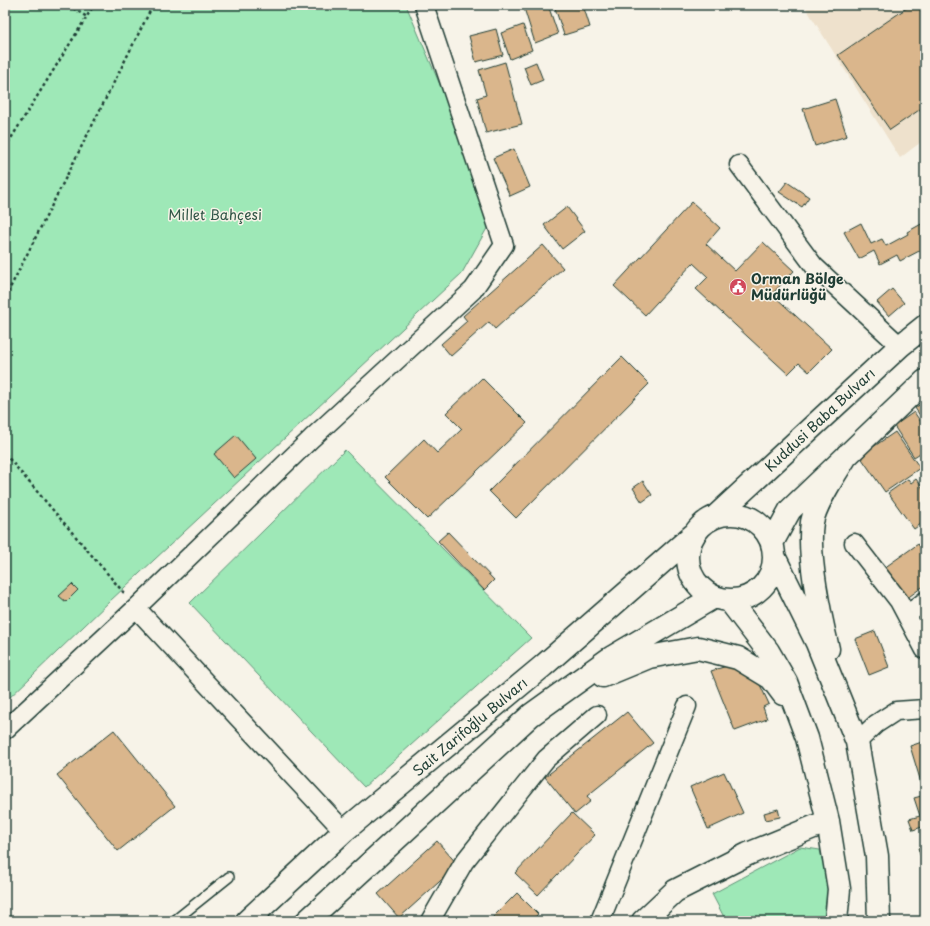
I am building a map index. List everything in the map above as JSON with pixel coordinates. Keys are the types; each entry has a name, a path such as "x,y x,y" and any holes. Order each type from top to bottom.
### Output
{"main road":[{"name":"Kuddusi Baba Bulvarı","path":"716,516 900,346 925,326"},
{"path":"316,918 531,715 609,659 721,599 744,598 757,591 766,582 772,570 773,550 790,510 925,381"},
{"path":"838,693 824,629 812,561 812,522 827,487 848,455"},
{"path":"836,921 838,889 828,821 807,738 786,682 768,651 721,599 701,589 692,578 688,564 688,549 693,535 703,524 716,516 731,514 744,516 756,522 766,531 773,550 817,643 838,693 857,742 877,856 879,921"},
{"name":"Sait Zarifoğlu Bulvarı","path":"248,921 344,832 543,666 693,535"},
{"path":"561,694 649,657 698,648 738,658 771,678 798,714"},
{"path":"642,921 675,891 748,854 828,821"}],"street":[{"path":"5,730 136,608 312,438 473,290 504,245 426,6"},
{"path":"739,165 814,266 900,346"},
{"path":"854,543 899,601 925,650"},
{"path":"906,615 925,602"},
{"path":"136,608 344,832"},
{"path":"600,921 687,706"},
{"path":"857,742 876,724 896,711 925,709"},
{"path":"430,921 464,862 546,759 597,716"}],"lane":[{"path":"174,921 229,876"}],"path":[{"path":"68,5 87,17"},
{"path":"5,148 94,5"},
{"path":"5,298 153,5"},
{"path":"5,454 136,608"}],"shaded area":[{"path":"804,5 925,5 925,139 900,158"}],"green space":[{"name":"Millet Bahçesi","path":"5,5 406,5 495,214 462,273 110,601 5,702"},
{"path":"345,450 531,638 364,787 190,603"},
{"path":"800,847 820,850 828,883 827,921 726,921 712,894"}],"building":[{"path":"533,5 548,5 558,34 535,43 524,8"},
{"path":"554,5 583,5 590,27 564,35"},
{"path":"829,5 839,5 833,10"},
{"path":"911,5 925,5 925,106 890,130 838,55"},
{"path":"523,25 532,50 510,59 501,33"},
{"path":"496,29 503,55 476,62 469,36"},
{"path":"505,62 522,124 486,133 477,98 486,95 479,70"},
{"path":"536,62 543,80 531,85 524,67"},
{"path":"835,99 847,136 815,146 803,109"},
{"path":"514,149 530,187 510,196 493,158"},
{"path":"787,182 809,197 802,207 779,192"},
{"name":"Orman Bölge Müdürlüğü","path":"692,202 720,228 706,244 735,271 763,242 794,271 772,294 832,349 809,372 799,363 788,374 696,289 708,277 693,263 645,315 614,286"},
{"path":"567,207 585,231 562,249 544,225"},
{"path":"925,222 925,248 900,261 897,255 880,264 874,251 859,259 844,232 861,223 871,244 882,239 886,246 908,234 907,232"},
{"path":"543,245 563,268 495,329 489,322 451,356 441,344 467,321 463,316"},
{"path":"892,289 904,303 889,316 877,302"},
{"path":"622,357 649,384 516,518 489,491"},
{"path":"482,378 527,423 427,519 385,477 424,439 437,453 462,429 446,413"},
{"path":"925,401 925,423 915,408"},
{"path":"914,412 925,428 925,434 920,438 925,445 925,450 914,457 894,426"},
{"path":"895,432 920,468 885,492 860,456"},
{"path":"236,435 256,459 234,478 214,454"},
{"path":"908,479 911,483 916,479 925,491 925,521 914,529 888,493"},
{"path":"643,481 652,495 642,502 633,488"},
{"path":"925,531 925,545 919,535"},
{"path":"448,532 494,580 484,590 438,541"},
{"path":"918,544 925,554 925,585 906,599 884,568"},
{"path":"72,584 78,590 66,602 59,596"},
{"path":"925,619 925,629 922,621"},
{"path":"875,631 889,667 869,675 855,639"},
{"path":"733,664 756,676 769,704 763,707 767,719 735,731 711,671"},
{"path":"627,712 653,743 587,796 591,801 575,814 545,777"},
{"path":"114,730 175,806 118,851 57,775"},
{"path":"925,741 925,788 923,789 910,746"},
{"path":"724,772 743,813 708,829 690,787"},
{"path":"925,795 925,826 913,830 909,819 920,816 914,798"},
{"path":"778,809 780,817 766,820 764,813"},
{"path":"572,813 595,835 538,895 515,873"},
{"path":"437,841 458,865 399,918 378,894"},
{"path":"925,846 925,870 918,848"},
{"path":"517,893 538,914 531,921 489,921"}],"place":[{"name":"Orman Bölge Müdürlüğü","path":"738,287"}]}
